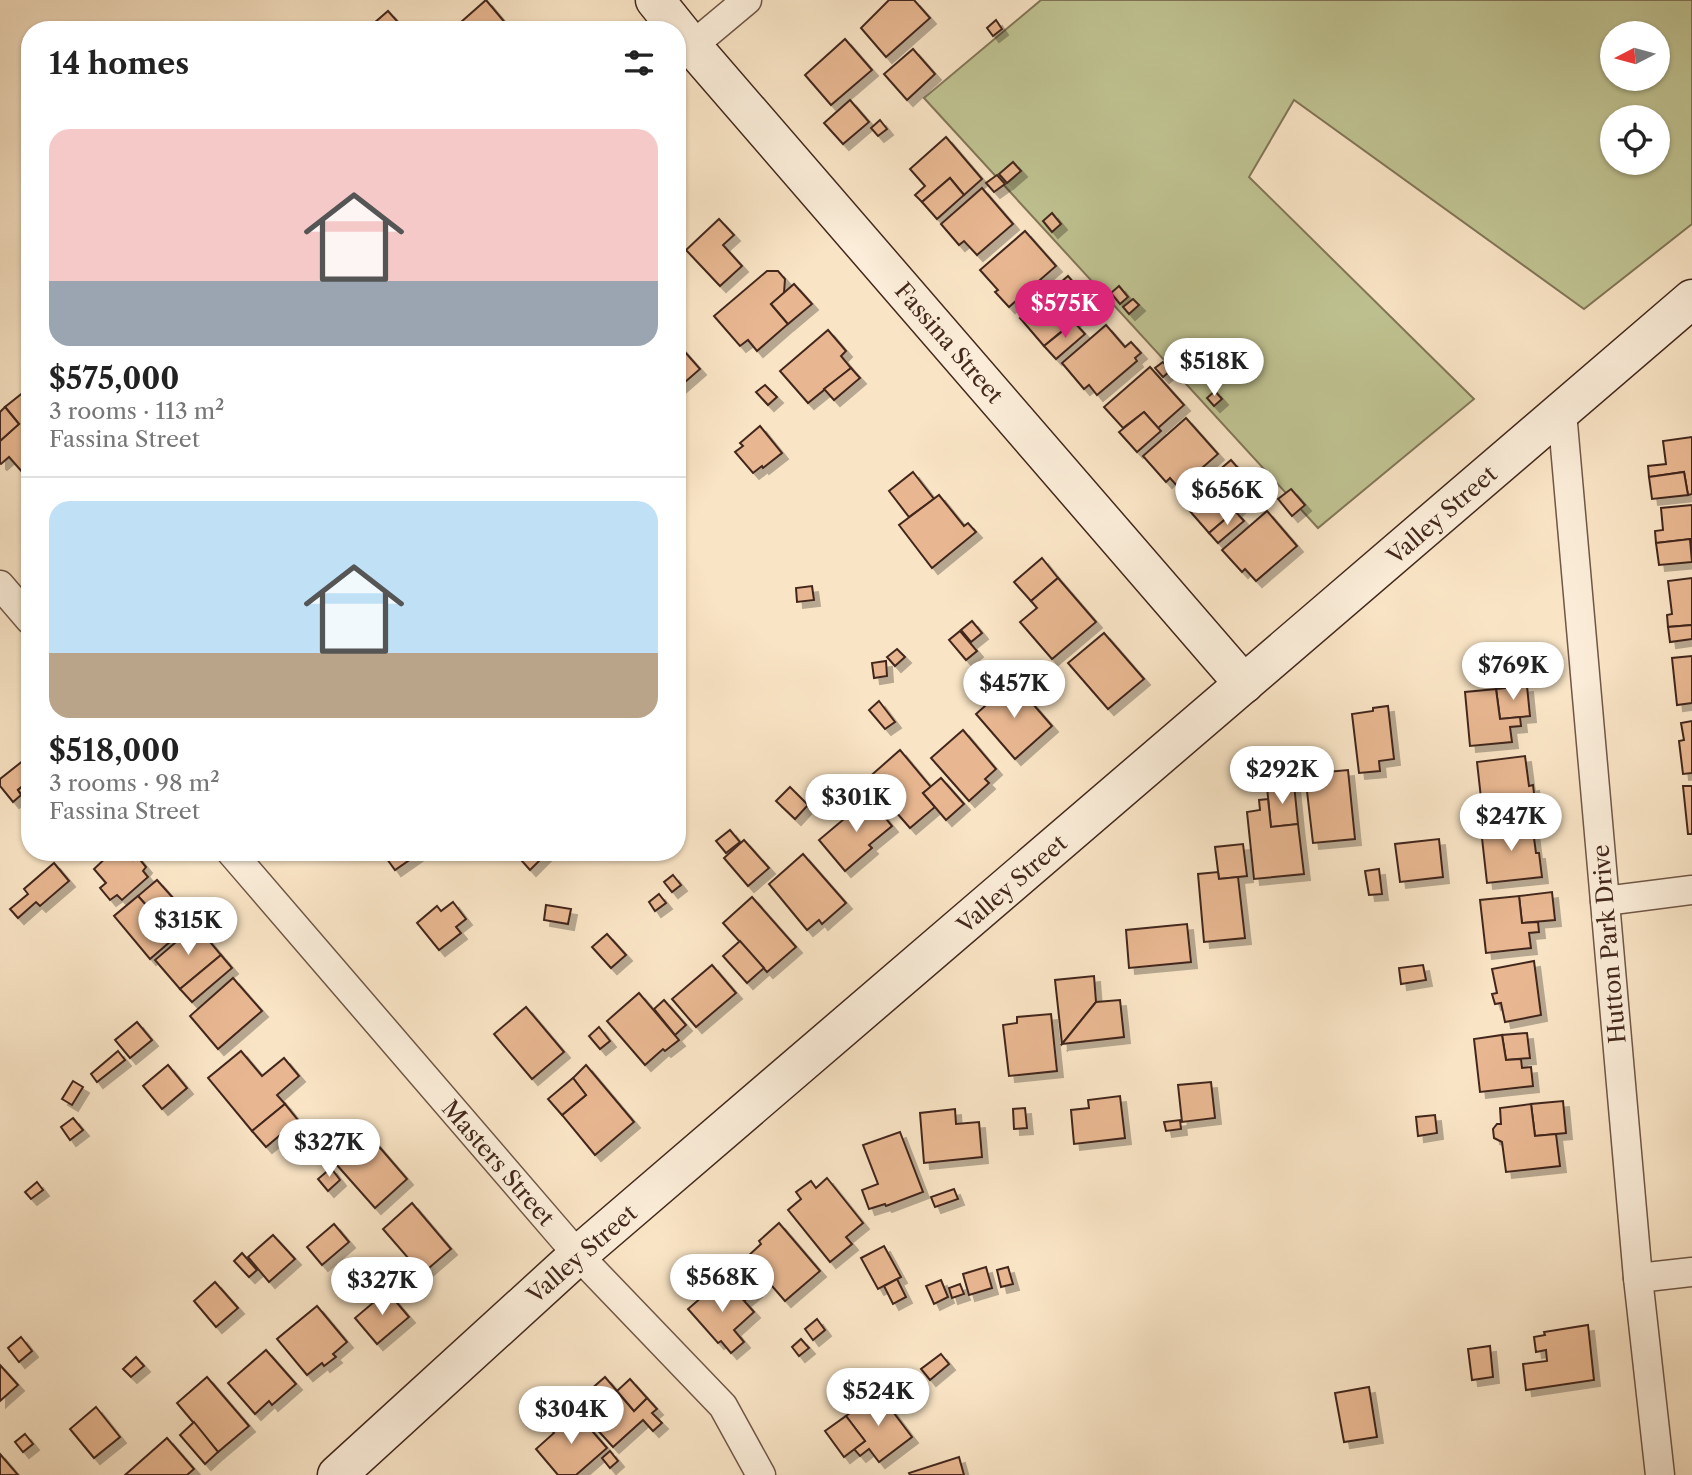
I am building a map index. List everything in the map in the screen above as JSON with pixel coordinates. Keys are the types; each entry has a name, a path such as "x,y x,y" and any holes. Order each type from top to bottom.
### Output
{"main road":[{"name":"Fassina Street","path":"655,0 672,21"},
{"name":"Fassina Street","path":"686,39 1244,684"},
{"name":"Valley Street","path":"337,1475 578,1255 1692,299"}],"street":[{"path":"692,46 747,0"},
{"name":"Hutton Park Drive","path":"1562,412 1638,1278 1660,1475"},
{"path":"0,585 21,610"},
{"name":"Masters Street","path":"239,861 578,1255 723,1406 761,1475"},
{"path":"1605,901 1692,890"},
{"path":"1638,1278 1692,1272"}],"green space":[{"path":"1041,0 1692,0 1692,224 1584,309 1294,100 1249,177 1474,399 1318,528 924,98"}],"building":[{"path":"486,0 504,21 462,21"},
{"path":"889,0 914,0 930,18 886,57 861,28"},
{"path":"388,11 397,21 376,21"},
{"path":"996,20 1002,29 993,36 987,28"},
{"path":"845,39 872,70 831,105 805,75"},
{"path":"913,49 935,74 907,100 884,74"},
{"path":"850,100 869,122 843,144 824,123"},
{"path":"880,120 887,129 878,136 871,128"},
{"path":"946,137 982,179 964,195 950,178 922,202 915,195 925,186 910,169"},
{"path":"1013,162 1021,171 1007,183 999,174"},
{"path":"997,175 1005,184 994,192 986,183"},
{"path":"950,178 964,195 937,219 922,202"},
{"path":"982,188 1013,224 977,255 964,241 959,245 941,224"},
{"path":"1052,213 1061,224 1052,232 1043,221"},
{"path":"719,219 734,235 723,245 742,266 720,286 686,250"},
{"path":"1025,231 1056,266 1009,307 980,270"},
{"path":"767,271 778,271 785,279 784,293 771,304 788,324 757,351 748,340 740,346 714,316"},
{"path":"1068,276 1093,305 1044,346 1020,318"},
{"path":"794,284 812,304 788,324 771,304"},
{"path":"1119,286 1128,297 1120,304 1111,293"},
{"path":"1133,299 1139,305 1129,314 1123,307"},
{"path":"1074,322 1085,334 1056,359 1044,346"},
{"path":"1106,325 1125,347 1131,342 1141,353 1135,358 1137,361 1097,395 1089,385 1084,389 1062,363"},
{"path":"828,330 846,351 841,356 851,368 808,403 780,371"},
{"path":"686,353 700,369 686,381"},
{"path":"1163,362 1170,371 1163,377 1155,368"},
{"path":"1150,367 1184,405 1158,428 1144,412 1123,428 1104,407"},
{"path":"851,368 860,378 834,400 824,389"},
{"path":"765,385 777,397 768,405 756,392"},
{"path":"1215,391 1222,399 1214,406 1207,398"},
{"path":"21,394 21,471 9,457 0,463 0,441 19,424 5,407"},
{"path":"5,407 19,424 0,441 0,412"},
{"path":"1144,412 1161,431 1137,452 1119,432"},
{"path":"1186,418 1218,454 1179,488 1170,478 1166,482 1143,456"},
{"path":"760,426 782,453 753,473 735,452 743,446 740,443"},
{"path":"1692,437 1692,494 1688,495 1684,472 1649,477 1648,466 1666,464 1663,441"},
{"path":"1231,460 1258,491 1209,533 1182,502"},
{"path":"913,472 934,499 909,517 889,491"},
{"path":"1684,472 1688,495 1652,499 1649,477"},
{"path":"1291,489 1305,505 1292,516 1278,499"},
{"path":"939,495 964,526 968,523 976,532 932,568 899,525"},
{"path":"1692,505 1692,555 1690,539 1656,543 1655,531 1663,530 1661,508"},
{"path":"1235,511 1244,521 1218,543 1209,533"},
{"path":"1267,511 1297,546 1256,581 1245,569 1242,572 1222,550"},
{"path":"1690,539 1692,562 1659,565 1656,543"},
{"path":"1042,558 1058,578 1031,601 1014,582"},
{"path":"1058,578 1096,622 1052,659 1020,622 1037,608 1031,601"},
{"path":"1692,578 1692,625 1668,627 1667,615 1672,614 1668,581"},
{"path":"812,586 814,600 797,602 796,588"},
{"path":"972,621 982,633 971,642 961,630"},
{"path":"1692,625 1692,639 1670,642 1668,627"},
{"path":"960,631 977,651 966,660 949,640"},
{"path":"1104,633 1144,679 1108,709 1068,663"},
{"path":"897,649 905,657 895,666 887,657"},
{"path":"1692,656 1692,703 1677,705 1672,658"},
{"path":"886,661 887,676 874,678 872,663"},
{"path":"1044,668 1052,677 1039,688 1032,679"},
{"path":"1013,681 1052,726 1015,759 976,714"},
{"path":"1527,686 1530,716 1500,719 1496,689"},
{"path":"1496,689 1500,719 1520,717 1521,726 1510,727 1512,742 1470,746 1465,692"},
{"path":"879,701 895,722 885,729 869,710"},
{"path":"1388,706 1394,759 1379,761 1380,771 1359,773 1352,714"},
{"path":"1692,721 1692,773 1683,774 1679,741 1684,740 1681,723"},
{"path":"963,730 996,769 985,779 989,783 969,801 931,758"},
{"path":"900,750 931,787 923,793 935,807 910,828 867,779"},
{"path":"1525,756 1536,810 1483,816 1477,762"},
{"path":"21,762 21,788 18,790 21,795 13,802 0,786 0,779"},
{"path":"1348,770 1355,839 1313,843 1305,774"},
{"path":"941,778 964,804 946,820 923,793"},
{"path":"1294,784 1298,824 1271,827 1267,787"},
{"path":"1683,786 1692,786 1692,834 1688,834"},
{"path":"790,787 808,805 795,819 776,801"},
{"path":"869,798 892,826 869,845 872,848 845,871 819,840"},
{"path":"1268,799 1271,827 1298,824 1304,874 1254,879 1247,812 1260,810 1259,800"},
{"path":"1532,823 1542,877 1487,883 1481,829"},
{"path":"730,830 740,842 726,853 716,841"},
{"path":"1439,839 1443,877 1400,882 1395,844"},
{"path":"744,840 769,868 748,886 724,858"},
{"path":"1243,844 1247,876 1219,879 1215,847"},
{"path":"803,854 846,903 822,924 819,920 807,930 769,884"},
{"path":"102,861 141,861 146,867 143,871 148,877 122,900 117,895 110,900 100,888 106,883 94,869"},
{"path":"388,861 408,861 395,870"},
{"path":"522,861 539,861 530,870"},
{"path":"54,863 69,881 40,906 36,902 18,918 10,909 28,894 24,889"},
{"path":"1379,869 1382,894 1369,895 1365,871"},
{"path":"1218,872 1219,879 1238,877 1245,938 1204,942 1198,874"},
{"path":"673,875 681,885 672,892 664,882"},
{"path":"157,880 173,898 154,914 138,896"},
{"path":"1552,892 1555,920 1522,923 1519,896"},
{"path":"659,894 666,903 655,911 649,902"},
{"path":"138,896 154,914 167,903 171,908 178,903 193,922 150,959 114,916"},
{"path":"1519,896 1522,923 1538,922 1539,932 1529,933 1531,948 1486,953 1480,900"},
{"path":"752,897 796,947 767,972 723,923"},
{"path":"453,902 466,919 456,927 461,933 439,950 417,923 437,906 441,911"},
{"path":"546,905 571,909 568,924 544,920"},
{"path":"1187,924 1191,962 1129,968 1126,930"},
{"path":"196,925 221,955 180,989 155,960"},
{"path":"607,934 626,955 611,968 592,947"},
{"path":"740,941 764,968 747,983 723,956"},
{"path":"221,955 232,968 192,1002 180,989"},
{"path":"1534,961 1541,1015 1505,1022 1501,1003 1495,1004 1492,994 1497,993 1492,969"},
{"path":"712,965 736,993 696,1027 672,999"},
{"path":"1423,965 1426,980 1401,984 1399,968"},
{"path":"1094,976 1096,1002 1062,1044 1055,980"},
{"path":"233,978 262,1011 218,1049 190,1016"},
{"path":"639,993 679,1040 665,1051 663,1049 645,1065 607,1021"},
{"path":"664,1000 686,1025 675,1035 654,1009"},
{"path":"1120,1000 1124,1037 1062,1044 1096,1002"},
{"path":"526,1007 564,1052 532,1079 494,1034"},
{"path":"1051,1014 1057,1071 1009,1076 1003,1025 1017,1023 1017,1017"},
{"path":"137,1022 152,1040 130,1058 115,1040"},
{"path":"599,1027 610,1041 600,1049 589,1036"},
{"path":"1527,1033 1530,1058 1506,1060 1502,1035"},
{"path":"1502,1035 1506,1060 1521,1059 1522,1068 1531,1067 1533,1086 1480,1092 1474,1039"},
{"path":"118,1051 125,1060 97,1082 91,1074"},
{"path":"241,1051 262,1076 284,1058 299,1076 277,1095 285,1104 252,1131 208,1078"},
{"path":"168,1065 187,1088 162,1109 143,1086"},
{"path":"586,1065 634,1122 595,1155 562,1115 586,1095 573,1078"},
{"path":"573,1078 586,1095 562,1115 548,1099"},
{"path":"73,1081 83,1087 72,1105 62,1099"},
{"path":"1211,1082 1215,1118 1182,1122 1178,1085"},
{"path":"1120,1096 1125,1138 1074,1144 1071,1110 1089,1108 1088,1100"},
{"path":"1563,1101 1566,1133 1535,1136 1531,1104"},
{"path":"285,1104 298,1120 266,1147 252,1131"},
{"path":"1531,1104 1535,1136 1556,1134 1560,1166 1506,1172 1502,1142 1494,1138 1493,1129 1497,1124 1501,1124 1500,1108"},
{"path":"1025,1108 1027,1128 1014,1129 1013,1109"},
{"path":"955,1109 956,1124 979,1122 982,1157 924,1163 920,1113"},
{"path":"1435,1115 1437,1133 1418,1136 1416,1117"},
{"path":"73,1118 83,1130 70,1140 61,1127"},
{"path":"1180,1120 1181,1129 1166,1131 1164,1122"},
{"path":"900,1132 923,1192 886,1206 885,1204 869,1209 862,1190 878,1184 863,1145"},
{"path":"369,1135 407,1179 375,1208 336,1164"},
{"path":"331,1168 340,1180 328,1191 318,1179"},
{"path":"827,1178 863,1223 846,1237 852,1244 830,1262 788,1210 801,1199 796,1192 811,1181 816,1188"},
{"path":"37,1182 43,1190 31,1199 25,1192"},
{"path":"954,1189 958,1199 935,1207 931,1197"},
{"path":"412,1203 451,1249 422,1274 383,1229"},
{"path":"779,1223 820,1271 785,1301 747,1257 761,1244 759,1241"},
{"path":"334,1224 349,1242 322,1265 307,1247"},
{"path":"273,1235 295,1259 269,1282 248,1257"},
{"path":"884,1246 901,1277 878,1289 861,1258"},
{"path":"242,1253 257,1270 249,1277 234,1261"},
{"path":"986,1267 992,1288 969,1295 963,1274"},
{"path":"1008,1267 1013,1284 1001,1287 997,1270"},
{"path":"735,1268 756,1291 744,1301 724,1278"},
{"path":"724,1278 754,1312 734,1330 744,1342 731,1353 721,1341 718,1343 688,1309"},
{"path":"897,1279 906,1297 893,1304 884,1286"},
{"path":"941,1280 948,1297 934,1304 926,1286"},
{"path":"215,1282 238,1308 216,1327 194,1301"},
{"path":"960,1284 964,1294 952,1298 949,1288"},
{"path":"387,1291 409,1317 377,1344 355,1318"},
{"path":"317,1306 347,1342 333,1354 336,1357 324,1366 322,1363 307,1375 277,1339"},
{"path":"817,1319 825,1330 813,1340 805,1329"},
{"path":"1588,1325 1594,1380 1526,1390 1523,1364 1547,1361 1546,1350 1536,1352 1534,1337 1545,1335 1544,1332"},
{"path":"21,1337 32,1351 19,1362 8,1348"},
{"path":"801,1339 809,1348 799,1356 792,1347"},
{"path":"1490,1346 1493,1377 1472,1380 1468,1349"},
{"path":"266,1350 296,1384 272,1405 269,1401 255,1414 228,1383"},
{"path":"941,1354 949,1364 930,1380 921,1369"},
{"path":"136,1357 144,1366 131,1377 123,1369"},
{"path":"0,1365 18,1385 0,1401"},
{"path":"207,1377 249,1426 218,1452 177,1403"},
{"path":"605,1377 634,1411 647,1398 657,1409 652,1413 662,1423 653,1431 643,1420 613,1447 574,1404"},
{"path":"630,1379 647,1398 634,1411 617,1391"},
{"path":"1369,1387 1377,1437 1344,1442 1335,1393"},
{"path":"878,1392 912,1437 879,1462 869,1449 860,1456 854,1449 865,1441 846,1416"},
{"path":"96,1407 120,1437 94,1458 70,1429"},
{"path":"572,1408 607,1448 576,1475 558,1475 536,1449 554,1433 550,1428"},
{"path":"846,1416 865,1441 844,1457 825,1431"},
{"path":"194,1422 218,1452 205,1464 180,1435"},
{"path":"25,1434 33,1444 23,1452 15,1442"},
{"path":"167,1438 194,1469 187,1475 125,1475"},
{"path":"610,1451 618,1461 610,1468 602,1458"},
{"path":"0,1454 18,1475 0,1475"},
{"path":"959,1457 964,1475 909,1473"}]}
